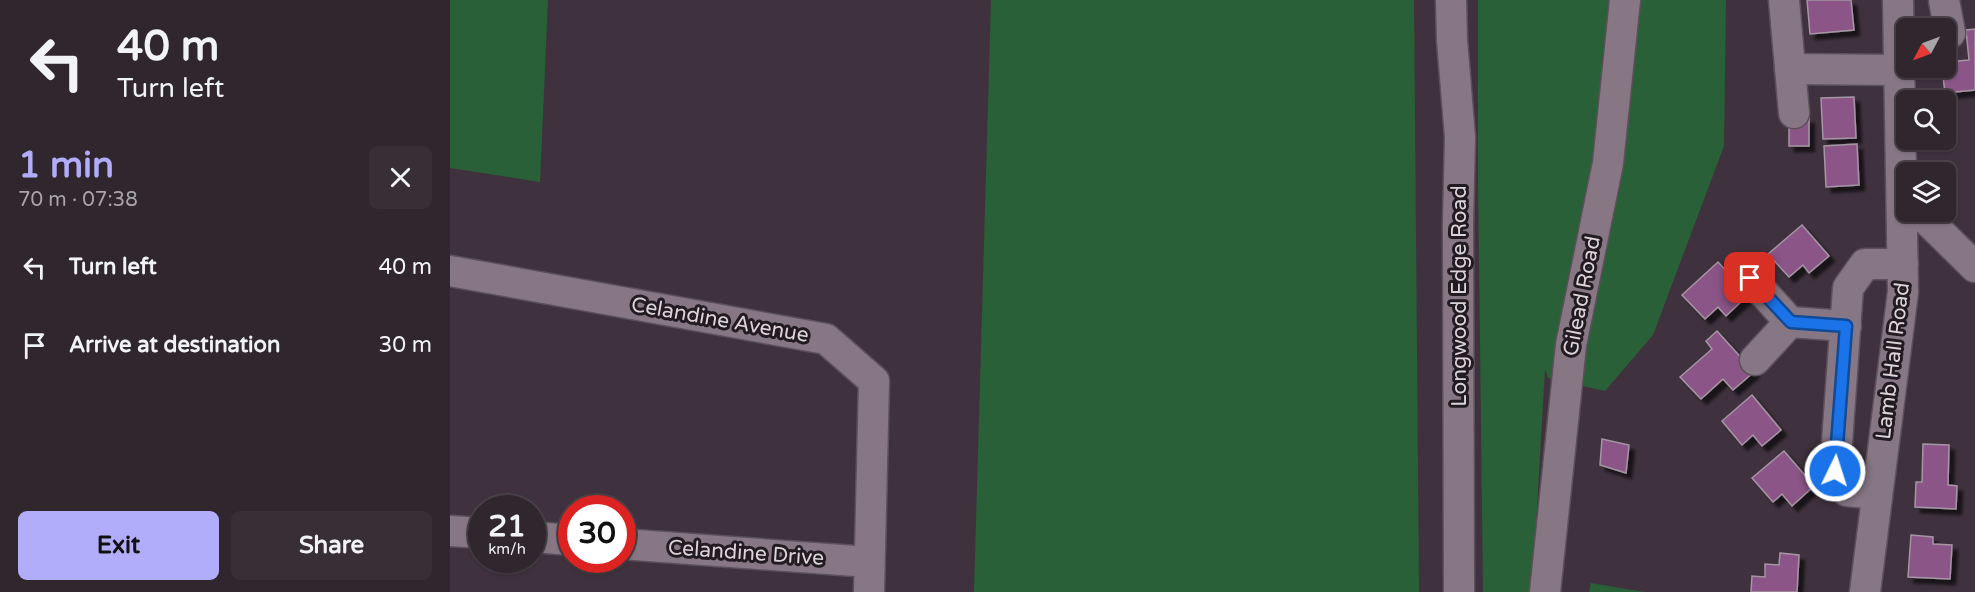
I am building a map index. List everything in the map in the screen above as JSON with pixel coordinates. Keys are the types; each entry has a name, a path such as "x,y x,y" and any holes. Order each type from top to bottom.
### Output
{"street":[{"name":"Longwood Edge Road","path":"1451,0 1460,137 1458,223 1459,592"},
{"name":"Gilead Road","path":"1545,592 1571,345 1608,163 1624,0"},
{"path":"1784,0 1794,113"},
{"name":"Lamb Hall Road","path":"1898,0 1898,18"},
{"path":"1944,0 1947,18"},
{"path":"1790,69 1896,70"},
{"name":"Lamb Hall Road","path":"1900,78 1906,162"},
{"name":"Lamb Hall Road","path":"1865,592 1904,292 1903,264 1907,222"},
{"path":"1929,222 1975,267"},
{"name":"Lamb Hall Road","path":"1877,494 1847,491 1835,471 1848,288 1865,264 1903,264"},
{"name":"Celandine Avenue","path":"450,271 826,339 874,381 869,592"},
{"path":"1750,278 1791,322 1846,326"},
{"path":"1755,360 1791,322"},
{"path":"450,531 468,532"},
{"name":"Celandine Drive","path":"636,545 869,562"}],"green space":[{"path":"450,0 548,0 540,182 450,168"},
{"path":"991,0 1414,0 1419,592 974,592"},
{"path":"1478,0 1726,0 1724,146 1653,335 1605,391 1548,378 1545,369 1533,576 1529,592 1483,592"},
{"path":"1591,583 1644,592 1589,592"}],"building":[{"path":"1807,0 1851,0 1854,30 1810,34"},
{"path":"1975,29 1975,90 1956,92 1956,90 1945,90 1943,78 1956,78 1956,61 1969,60 1966,30"},
{"path":"1854,97 1856,138 1823,139 1821,98"},
{"path":"1809,118 1809,146 1789,146 1789,119"},
{"path":"1857,144 1859,185 1826,187 1824,146"},
{"path":"1802,225 1829,256 1809,273 1803,265 1789,277 1768,254"},
{"path":"1718,262 1748,295 1726,316 1718,307 1705,319 1682,295"},
{"path":"1717,331 1754,372 1733,390 1723,379 1701,399 1680,377 1712,349 1706,341"},
{"path":"1752,395 1781,430 1762,446 1753,435 1742,445 1722,421"},
{"path":"1602,439 1629,445 1626,473 1600,465"},
{"path":"1923,444 1949,445 1948,485 1957,486 1956,509 1915,507 1916,482 1922,482"},
{"path":"1784,451 1814,486 1792,506 1782,494 1773,502 1752,478"},
{"path":"1911,535 1933,537 1933,544 1952,545 1950,579 1908,577"},
{"path":"1780,553 1799,555 1797,592 1751,592 1752,576 1765,577 1765,564 1779,565"}],"route":[{"path":"1750,278 1791,322 1846,326 1835,471"}]}
